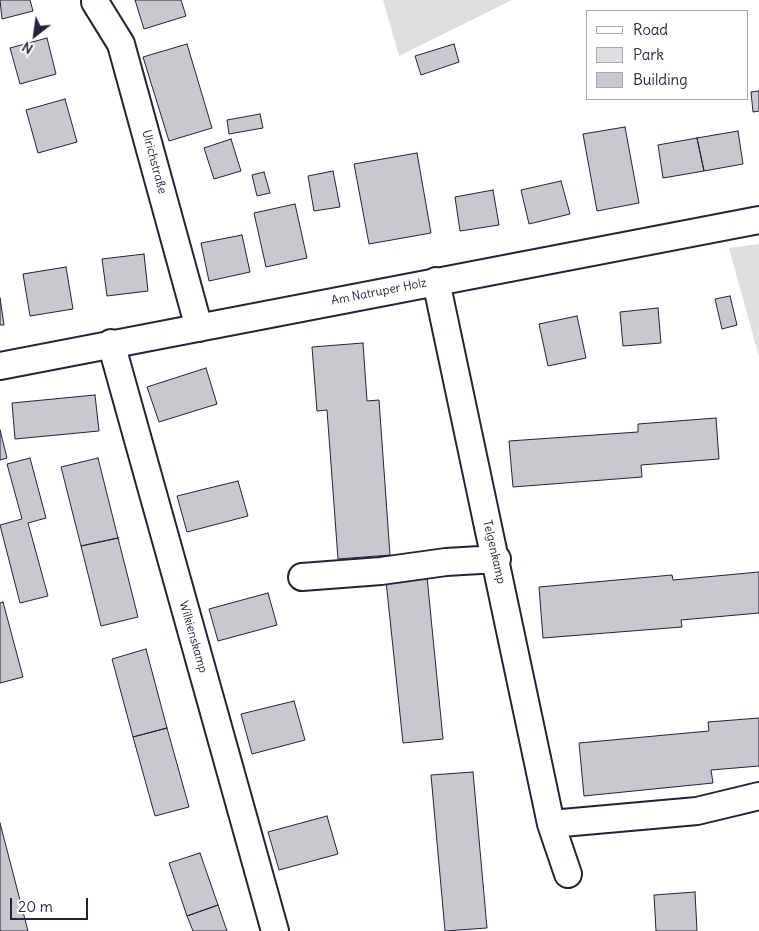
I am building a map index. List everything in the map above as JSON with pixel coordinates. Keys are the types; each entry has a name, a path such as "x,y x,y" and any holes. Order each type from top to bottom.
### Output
{"street":[{"name":"Ulrichstraße","path":"95,2 122,44 199,328"},
{"name":"Am Natruper Holz","path":"0,366 436,280 759,220"},
{"name":"Telgenkamp","path":"436,280 551,824 568,874"},
{"name":"Wilkienskamp","path":"111,344 275,931"},
{"path":"302,577 381,571 446,562 496,559"},
{"path":"551,824 698,810 759,796"}],"green space":[{"path":"383,0 512,0 399,56"},
{"path":"759,244 759,357 729,248"}],"building":[{"path":"0,0 30,0 33,11 2,19"},
{"path":"135,0 181,0 186,16 144,29"},
{"path":"47,38 56,74 20,84 10,48"},
{"path":"187,44 212,128 169,141 143,57"},
{"path":"454,44 459,62 421,75 415,56"},
{"path":"759,91 759,111 753,112 751,92"},
{"path":"65,99 77,142 38,153 26,110"},
{"path":"260,114 263,128 229,134 227,120"},
{"path":"625,127 639,203 597,211 583,134"},
{"path":"738,131 743,164 704,171 697,138"},
{"path":"697,138 704,171 663,178 658,145"},
{"path":"231,139 241,171 214,179 204,148"},
{"path":"417,153 431,233 369,244 354,164"},
{"path":"333,171 340,207 314,211 308,176"},
{"path":"264,172 270,193 257,196 252,175"},
{"path":"561,181 570,214 529,224 521,190"},
{"path":"493,190 499,225 460,231 455,197"},
{"path":"295,204 307,258 266,267 254,213"},
{"path":"242,235 250,272 209,281 201,243"},
{"path":"144,254 148,291 107,296 102,259"},
{"path":"66,267 73,309 30,316 23,274"},
{"path":"730,296 737,325 722,329 715,299"},
{"path":"0,298 4,325 0,325"},
{"path":"658,308 661,343 623,346 620,312"},
{"path":"577,316 586,358 548,366 539,324"},
{"path":"363,343 367,401 379,400 390,555 338,559 327,410 317,411 312,347"},
{"path":"206,368 217,404 159,422 147,387"},
{"path":"95,395 99,431 15,439 12,403"},
{"path":"716,418 719,459 641,465 642,477 513,487 509,441 638,432 638,424"},
{"path":"0,430 7,458 0,460"},
{"path":"30,458 46,518 28,523 48,596 20,603 0,525 22,519 7,464"},
{"path":"98,458 118,538 81,546 61,467"},
{"path":"238,481 248,516 187,532 177,496"},
{"path":"118,538 138,617 101,626 81,546"},
{"path":"759,572 759,613 681,620 682,627 543,638 539,587 672,575 673,580"},
{"path":"427,577 443,739 403,743 386,581"},
{"path":"268,593 277,625 218,641 209,609"},
{"path":"3,602 23,677 0,683 0,603"},
{"path":"146,649 167,728 133,737 112,659"},
{"path":"294,701 305,740 252,754 241,714"},
{"path":"759,718 759,766 711,770 713,783 584,796 579,743 709,731 708,722"},
{"path":"167,728 189,807 155,816 133,737"},
{"path":"473,772 487,928 445,931 431,775"},
{"path":"327,816 338,854 279,870 268,832"},
{"path":"0,823 28,931 0,931"},
{"path":"200,853 218,905 187,916 169,863"},
{"path":"695,892 697,931 656,931 654,895"},
{"path":"218,905 227,931 193,931 187,916"}]}
